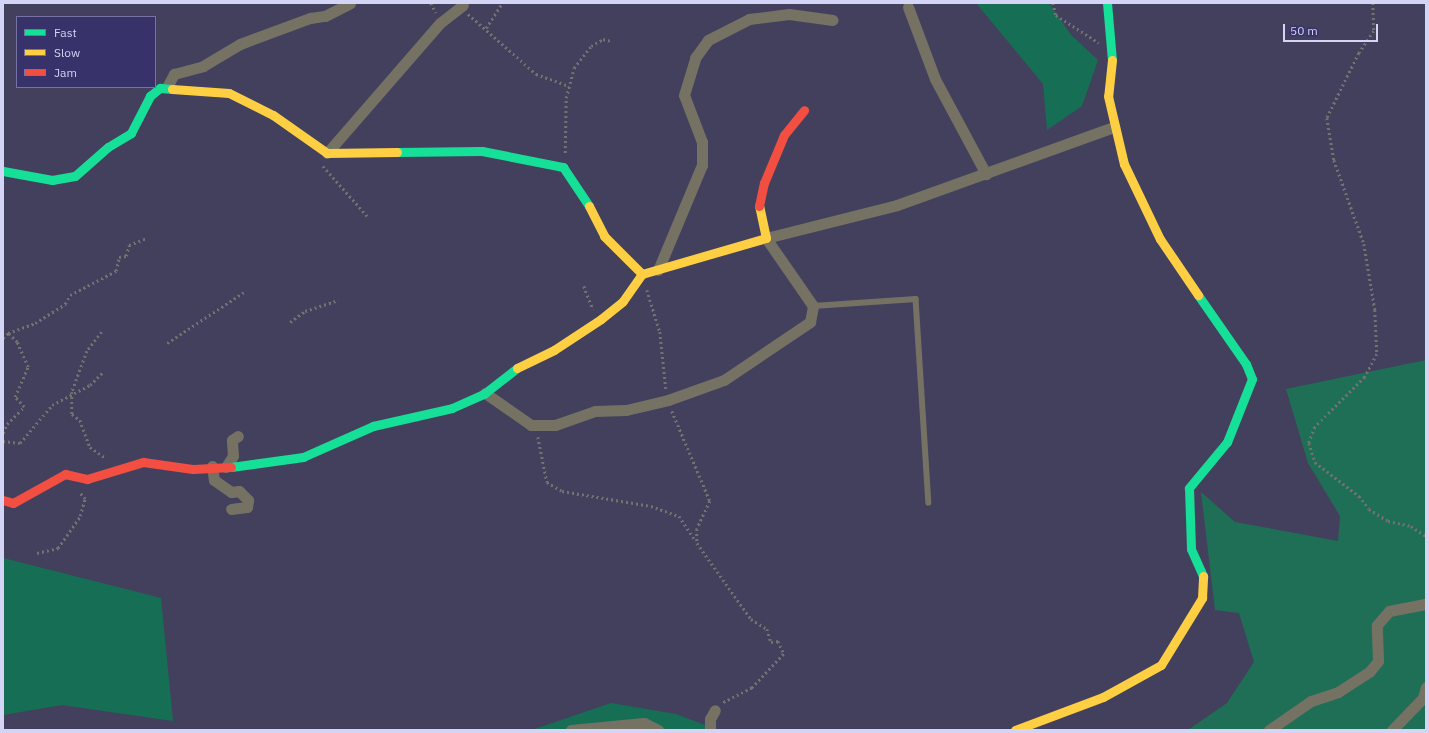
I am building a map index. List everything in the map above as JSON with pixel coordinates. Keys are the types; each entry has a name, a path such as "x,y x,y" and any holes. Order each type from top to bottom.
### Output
{"street":[{"path":"3,171 52,180 75,176 108,147 131,133 150,96 167,87 174,74 203,66 240,44 310,18 325,16 350,3"},
{"path":"1015,730 1103,697 1161,665 1202,598 1203,575 1192,549 1189,488 1227,442 1252,379 1246,364 1160,239 1124,164 1114,127 1108,96 1113,52 1107,3"},
{"path":"327,153 440,23 464,5"},
{"path":"908,8 935,79 986,174"},
{"path":"658,270 702,165 702,142 684,95 695,58 708,40 749,19 790,14 833,20"},
{"path":"167,87 229,94 249,100 327,153 482,151 560,166 586,199 604,236 642,274"},
{"path":"485,393 536,425 555,425 595,411 626,410 668,400 724,380 766,354 810,322 813,306 766,238 759,208 764,183 784,135 804,110"},
{"path":"3,500 13,503 65,474 87,479 109,475 123,466 143,462 165,468 212,466 226,467 303,457 373,426 452,408 485,393 506,373 554,350 601,319 623,301 642,274 766,238 897,205 1114,127"},
{"path":"226,467 233,456 232,440 238,436"},
{"path":"212,466 214,480 231,492 239,491 248,500 247,507 231,509"},
{"path":"1269,730 1311,701 1338,692 1370,671 1378,661 1377,625 1390,611 1426,604"},
{"path":"1392,730 1423,698 1426,687"},
{"path":"710,730 710,719 715,710"},
{"path":"571,730 644,723 658,730"}],"lane":[{"path":"813,306 916,299 929,503"}],"path":[{"path":"486,28 502,3"},
{"path":"1053,3 1056,15 1066,23 1113,52"},
{"path":"1373,3 1374,31 1358,53 1327,118 1334,160 1364,244 1375,310 1377,354 1365,377 1315,426 1309,443 1315,462 1359,496 1369,509 1388,521 1411,526 1426,536"},
{"path":"464,5 469,15 486,28 503,47 536,74 569,86"},
{"path":"560,166 565,158 564,144 568,138 563,125 569,86 581,55 603,39 611,41"},
{"path":"327,153 320,162 369,218"},
{"path":"3,338 8,333 35,323 64,304 70,296 116,271 119,257 126,256 129,245 147,238"},
{"path":"642,274 660,332 668,400 710,501 697,530 697,543"},
{"path":"584,286 590,304 601,319"},
{"path":"168,343 244,292"},
{"path":"290,322 305,311 338,300"},
{"path":"102,332 87,351 72,392 72,414 80,420 90,447 123,466"},
{"path":"3,433 7,424 24,407 15,397 28,367 17,342 8,333"},
{"path":"3,441 20,443 52,404 72,392 90,385 103,372"},
{"path":"536,425 547,482 562,492 651,506 679,516 751,618 767,629 771,642 778,641 784,654 752,688 715,710"},
{"path":"37,553 58,548 80,516 85,499 77,489"}],"green space":[{"path":"976,3 1049,3 1071,35 1098,60 1082,106 1047,130 1043,84"},
{"path":"1426,360 1426,730 1188,730 1227,703 1254,662 1239,613 1215,610 1201,492 1235,522 1338,541 1340,516 1308,463 1286,389"},
{"path":"3,558 161,598 173,721 62,705 3,715"},
{"path":"611,703 676,714 718,730 532,730"}],"traffic: fast":[{"path":"1107,3 1112,60"},
{"path":"3,171 52,180 75,176 108,147 131,133 150,96 160,88 172,89"},
{"path":"397,152 482,151 563,167 589,206"},
{"path":"1198,295 1246,364 1252,379 1227,442 1189,488 1191,549 1203,576"},
{"path":"231,467 303,457 373,426 452,408 485,393 517,368"}],"traffic: slow":[{"path":"1112,60 1108,96 1124,164 1160,239 1198,295"},
{"path":"172,89 229,93 273,115 327,153 397,152"},
{"path":"589,206 604,236 642,274"},
{"path":"517,368 554,350 601,319 623,301 642,274 766,238 759,206"},
{"path":"1015,730 1103,697 1161,665 1202,598 1203,576"}],"traffic: jam":[{"path":"759,206 764,183 784,135 804,110"},
{"path":"3,500 13,503 65,474 87,479 143,462 193,469 231,467"}]}
